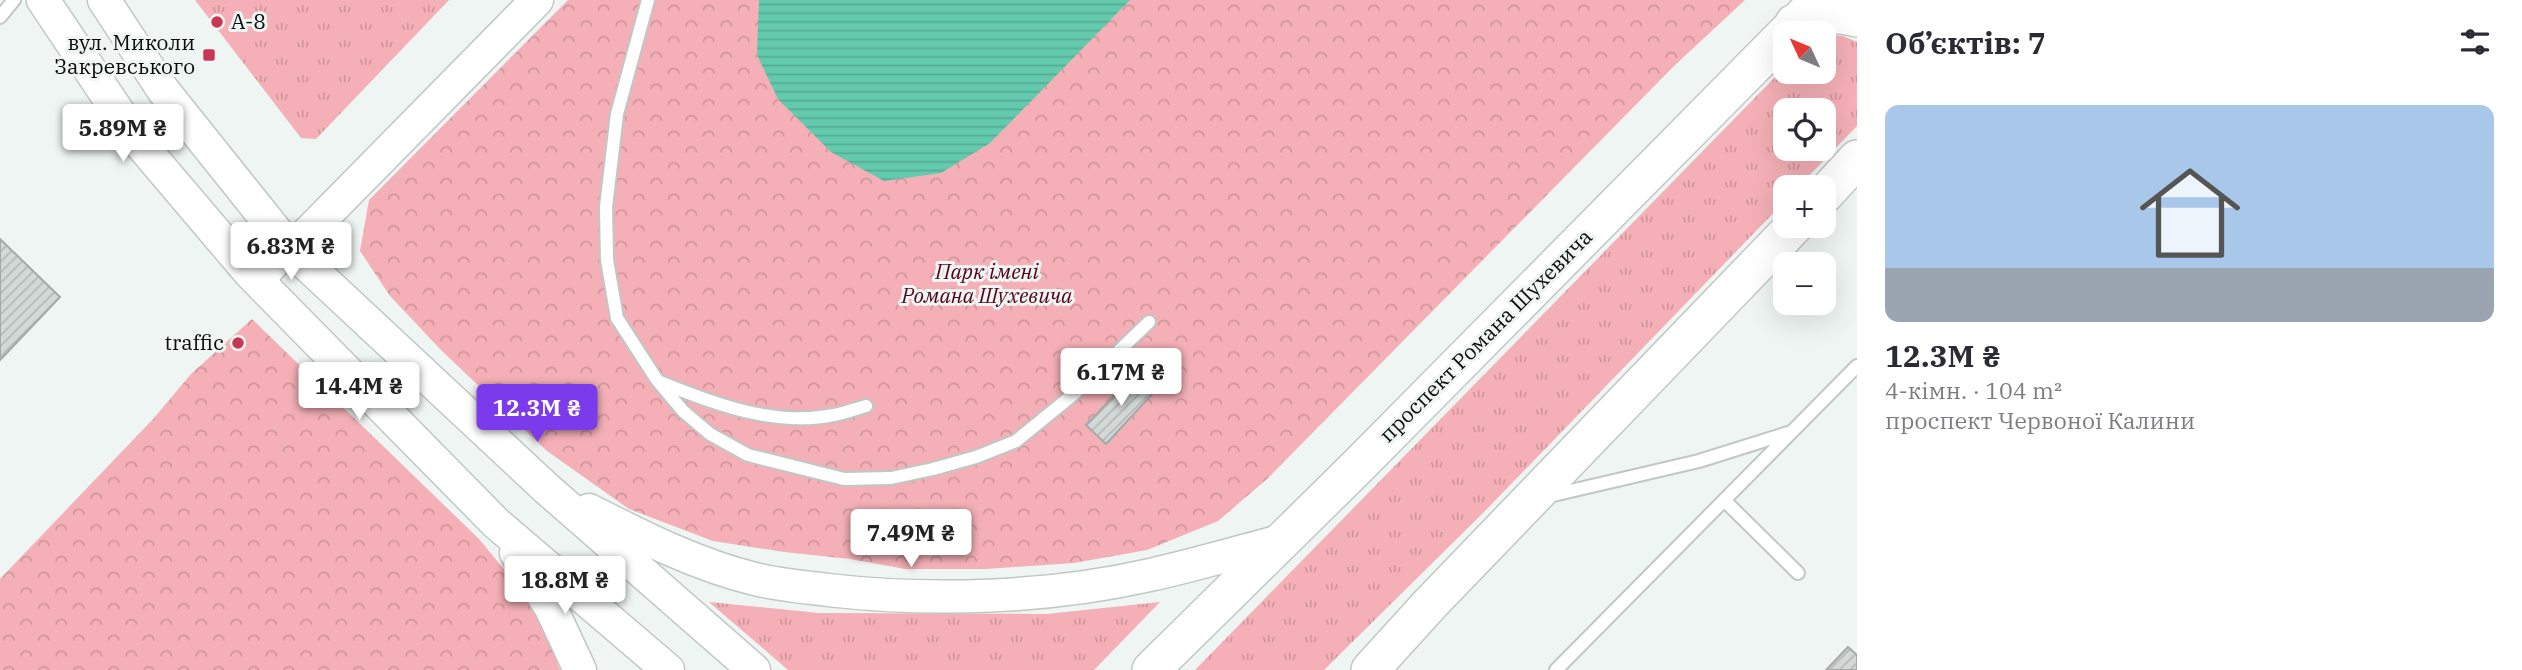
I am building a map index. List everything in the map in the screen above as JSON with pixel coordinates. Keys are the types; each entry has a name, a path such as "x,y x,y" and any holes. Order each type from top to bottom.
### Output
{"main road":[{"path":"43,0 137,140 260,284 496,523 668,670"},
{"path":"104,0 163,90 291,250 546,488 754,670"},
{"path":"291,250 537,0"},
{"path":"1807,11 1816,15 1838,13 1857,19"},
{"name":"проспект Романа Шухевича","path":"1151,670 1284,540 1807,11"},
{"path":"1836,182 1857,159"},
{"path":"1370,670 1430,604 1782,238"},
{"path":"546,488 635,534 701,562 755,579 875,595 978,596 1060,589 1149,575 1284,540"},
{"path":"496,523 551,608 580,670"},
{"path":"1400,670 1430,604"}],"street":[{"path":"260,284 291,250"}],"lane":[{"path":"0,17 15,0"},
{"path":"648,0 617,114 606,207 607,260 617,318 657,380 683,411 710,434 748,455 844,479 891,478 976,457 1016,441 1075,393 1149,322"},
{"path":"1556,670 1857,366"},
{"path":"657,380 705,400 748,412 792,417 833,416 866,406"},
{"path":"1531,500 1699,461 1792,432"},
{"path":"1724,500 1798,573"}],"green space":[{"path":"195,0 449,0 316,139 301,138"},
{"name":"Парк імені Романа Шухевича","path":"568,0 1745,0 1674,66 1267,479 1218,521 1147,550 1074,563 985,569 905,569 713,541 629,509 547,451 440,349 390,296 360,251 369,200"},
{"path":"1836,36 1857,42 1857,126 1836,148 1836,98 1773,98 1773,161 1823,161 1810,175 1773,175 1773,213 1484,512 1324,670 1195,670 1773,79 1773,84 1836,84"},
{"path":"252,319 479,539 517,585 544,627 560,670 0,670 0,579 154,418 191,374"},
{"path":"709,602 819,613 1047,614 1160,602 1094,670 788,670"}],"shaded area":[{"path":"759,0 1130,0 990,143 941,173 884,181 831,152 778,99 757,55"}],"building":[{"path":"0,239 60,297 0,360"},
{"path":"1137,372 1156,390 1106,444 1086,425"},
{"path":"1848,647 1857,655 1857,670 1826,670"}],"place":[{"name":"А-8","path":"217,22"},
{"name":"вул. Миколи Закревського","path":"209,55"},
{"name":"traffic","path":"238,343"}]}
